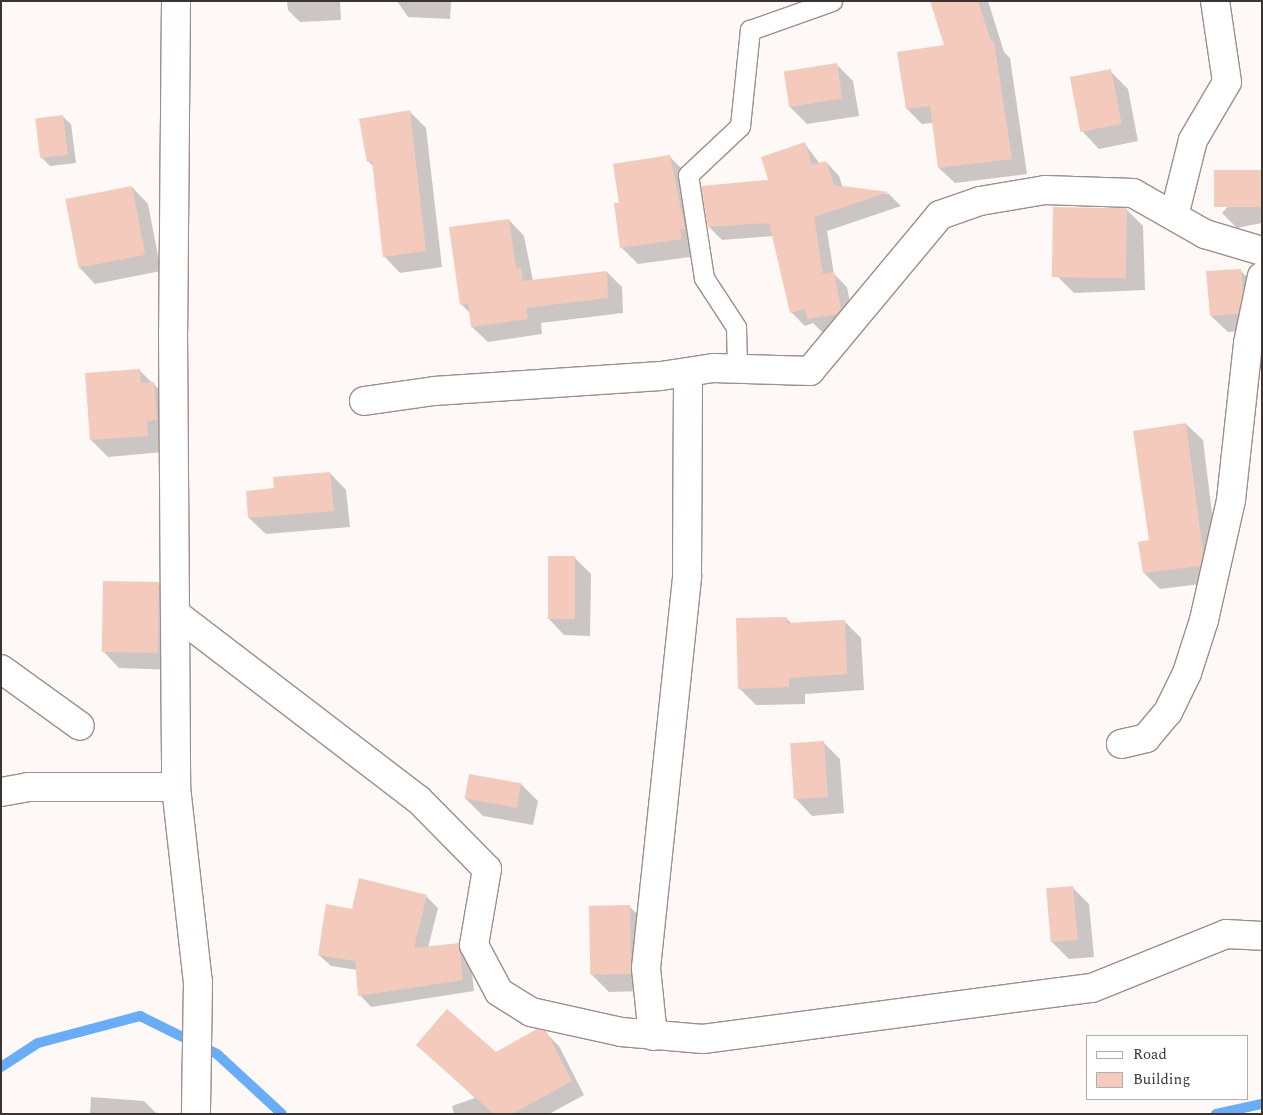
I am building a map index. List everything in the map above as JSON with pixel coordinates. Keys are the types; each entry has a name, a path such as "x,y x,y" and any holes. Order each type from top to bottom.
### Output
{"street":[{"path":"176,1 173,332 177,614 176,787 198,982 196,1114"},
{"path":"1174,216 1193,140 1227,82 1215,1"},
{"path":"364,401 434,391 737,368 810,372 940,215 972,204 1045,190 1133,193 1205,234 1262,251"},
{"path":"1121,744 1146,738 1168,712 1187,673 1204,620 1231,500 1248,343 1262,276"},
{"path":"653,1036 646,968 687,575 688,372"},
{"path":"177,614 418,799 487,869 474,945 498,992 531,1012 653,1036 703,1040 1092,988 1226,934 1262,936"},
{"path":"1,669 80,726"},
{"path":"1,792 28,787 176,787"}],"lane":[{"path":"737,368 736,327 704,278 688,175 740,126 750,30 832,1"}],"building":[{"path":"930,1 978,1 991,41 994,41 1012,159 938,168 930,106 906,109 897,52 944,45"},
{"path":"837,63 843,99 789,107 784,71"},
{"path":"1111,69 1122,124 1080,132 1070,77"},
{"path":"410,110 426,251 383,257 372,161 367,162 359,119"},
{"path":"63,115 68,155 40,158 35,118"},
{"path":"805,142 812,165 826,161 834,185 889,192 814,217 823,274 834,272 841,309 838,314 807,319 805,309 790,313 769,223 708,227 701,186 768,180 761,157"},
{"path":"670,155 685,229 680,229 682,239 620,248 614,203 619,203 613,164"},
{"path":"1214,170 1262,170 1262,207 1214,207"},
{"path":"132,186 145,255 79,268 65,199"},
{"path":"1053,207 1127,208 1126,278 1052,277"},
{"path":"509,219 516,268 521,267 523,281 607,271 608,298 526,308 528,319 471,327 468,304 460,305 449,227"},
{"path":"1241,269 1243,292 1238,314 1210,316 1206,271"},
{"path":"140,369 141,383 154,382 157,420 147,421 148,436 90,440 85,373"},
{"path":"1186,423 1203,552 1200,566 1143,573 1138,542 1149,540 1133,431"},
{"path":"330,472 334,511 248,518 246,491 274,488 273,477"},
{"path":"548,556 575,556 575,619 548,619"},
{"path":"103,581 159,582 158,653 102,652"},
{"path":"787,617 787,623 845,620 847,674 789,678 789,687 738,689 736,618"},
{"path":"824,741 828,797 794,799 790,743"},
{"path":"469,774 521,783 517,808 465,799"},
{"path":"359,878 427,895 414,948 459,943 463,980 358,996 355,961 318,955 326,904 352,909"},
{"path":"1073,886 1078,940 1051,942 1046,888"},
{"path":"630,905 631,974 590,975 589,906"},
{"path":"447,1009 496,1052 537,1029 546,1031 572,1081 512,1114 494,1114 416,1045"}],"waterway":[{"path":"1,1067 38,1043 140,1016 217,1054 282,1114"},
{"path":"1216,1114 1262,1104"}]}
